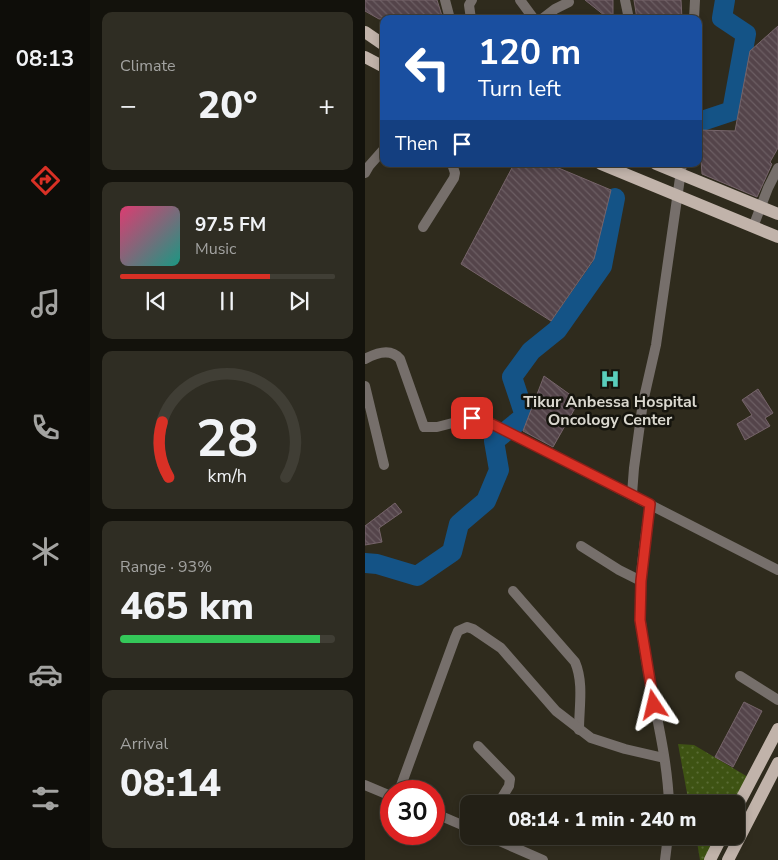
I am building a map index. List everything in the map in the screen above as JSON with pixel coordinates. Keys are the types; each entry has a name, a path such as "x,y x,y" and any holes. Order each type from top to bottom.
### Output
{"main road":[{"path":"365,32 380,42"},
{"path":"365,57 380,66"},
{"path":"608,167 778,237"},
{"path":"681,169 778,214"},
{"path":"743,795 778,729"},
{"path":"724,845 732,857 778,764"},
{"path":"710,860 718,845"}],"street":[{"path":"445,0 449,15"},
{"path":"470,15 469,5 472,0"},
{"path":"520,0 531,15"},
{"path":"625,0 628,15"},
{"path":"694,15 695,0"},
{"path":"547,15 569,2"},
{"path":"365,173 380,154"},
{"path":"423,227 455,178 454,167"},
{"path":"753,227 778,168"},
{"path":"633,494 634,468 643,402 656,344 681,169"},
{"path":"365,359 388,352 396,354 400,359 424,427 437,427 472,418 492,424 633,494 778,570"},
{"path":"365,386 384,465"},
{"path":"650,504 641,581 640,620 664,758 668,795"},
{"path":"581,546 619,570 641,581"},
{"path":"513,590 575,662 580,680 579,730"},
{"path":"403,780 455,638 458,631 467,627 501,648 556,711 591,738 603,743 664,758"},
{"path":"740,676 778,700"},
{"path":"478,746 510,779 509,786 504,795"},
{"path":"365,785 380,791"},
{"path":"445,818 460,824"},
{"path":"509,845 543,860"},
{"path":"665,860 667,845"}],"green space":[{"path":"678,744 694,745 748,777 739,795 687,795"},
{"path":"698,845 714,845 706,860 700,860"}],"building":[{"path":"365,0 437,0 442,15 380,15 379,19 365,11"},
{"path":"585,0 613,0 613,15 604,15"},
{"path":"634,0 681,0 682,15 636,15"},
{"path":"778,26 778,148 770,162 772,164 757,197 702,174 702,167 702,130 735,131 750,51"},
{"path":"512,167 556,167 611,190 594,259 551,321 461,264"},
{"path":"544,376 579,401 553,447 523,431"},
{"path":"758,389 773,413 765,418 770,426 745,440 737,424 752,415 742,400"},
{"path":"395,503 402,512 379,528 382,542 365,545 365,526"},
{"path":"744,702 762,711 733,767 715,757"}],"waterway":[{"path":"702,121 732,111 746,34 722,18 725,0"},
{"path":"365,563 377,564 417,576 452,552 459,524 486,501 499,470 494,441 525,416 512,377 531,351 557,330 602,266 615,198"}],"place":[{"name":"Tikur Anbessa Hospital Oncology Center","path":"610,379"}],"route":[{"path":"472,418 492,424 650,504 641,581 640,620 654,705"}]}
